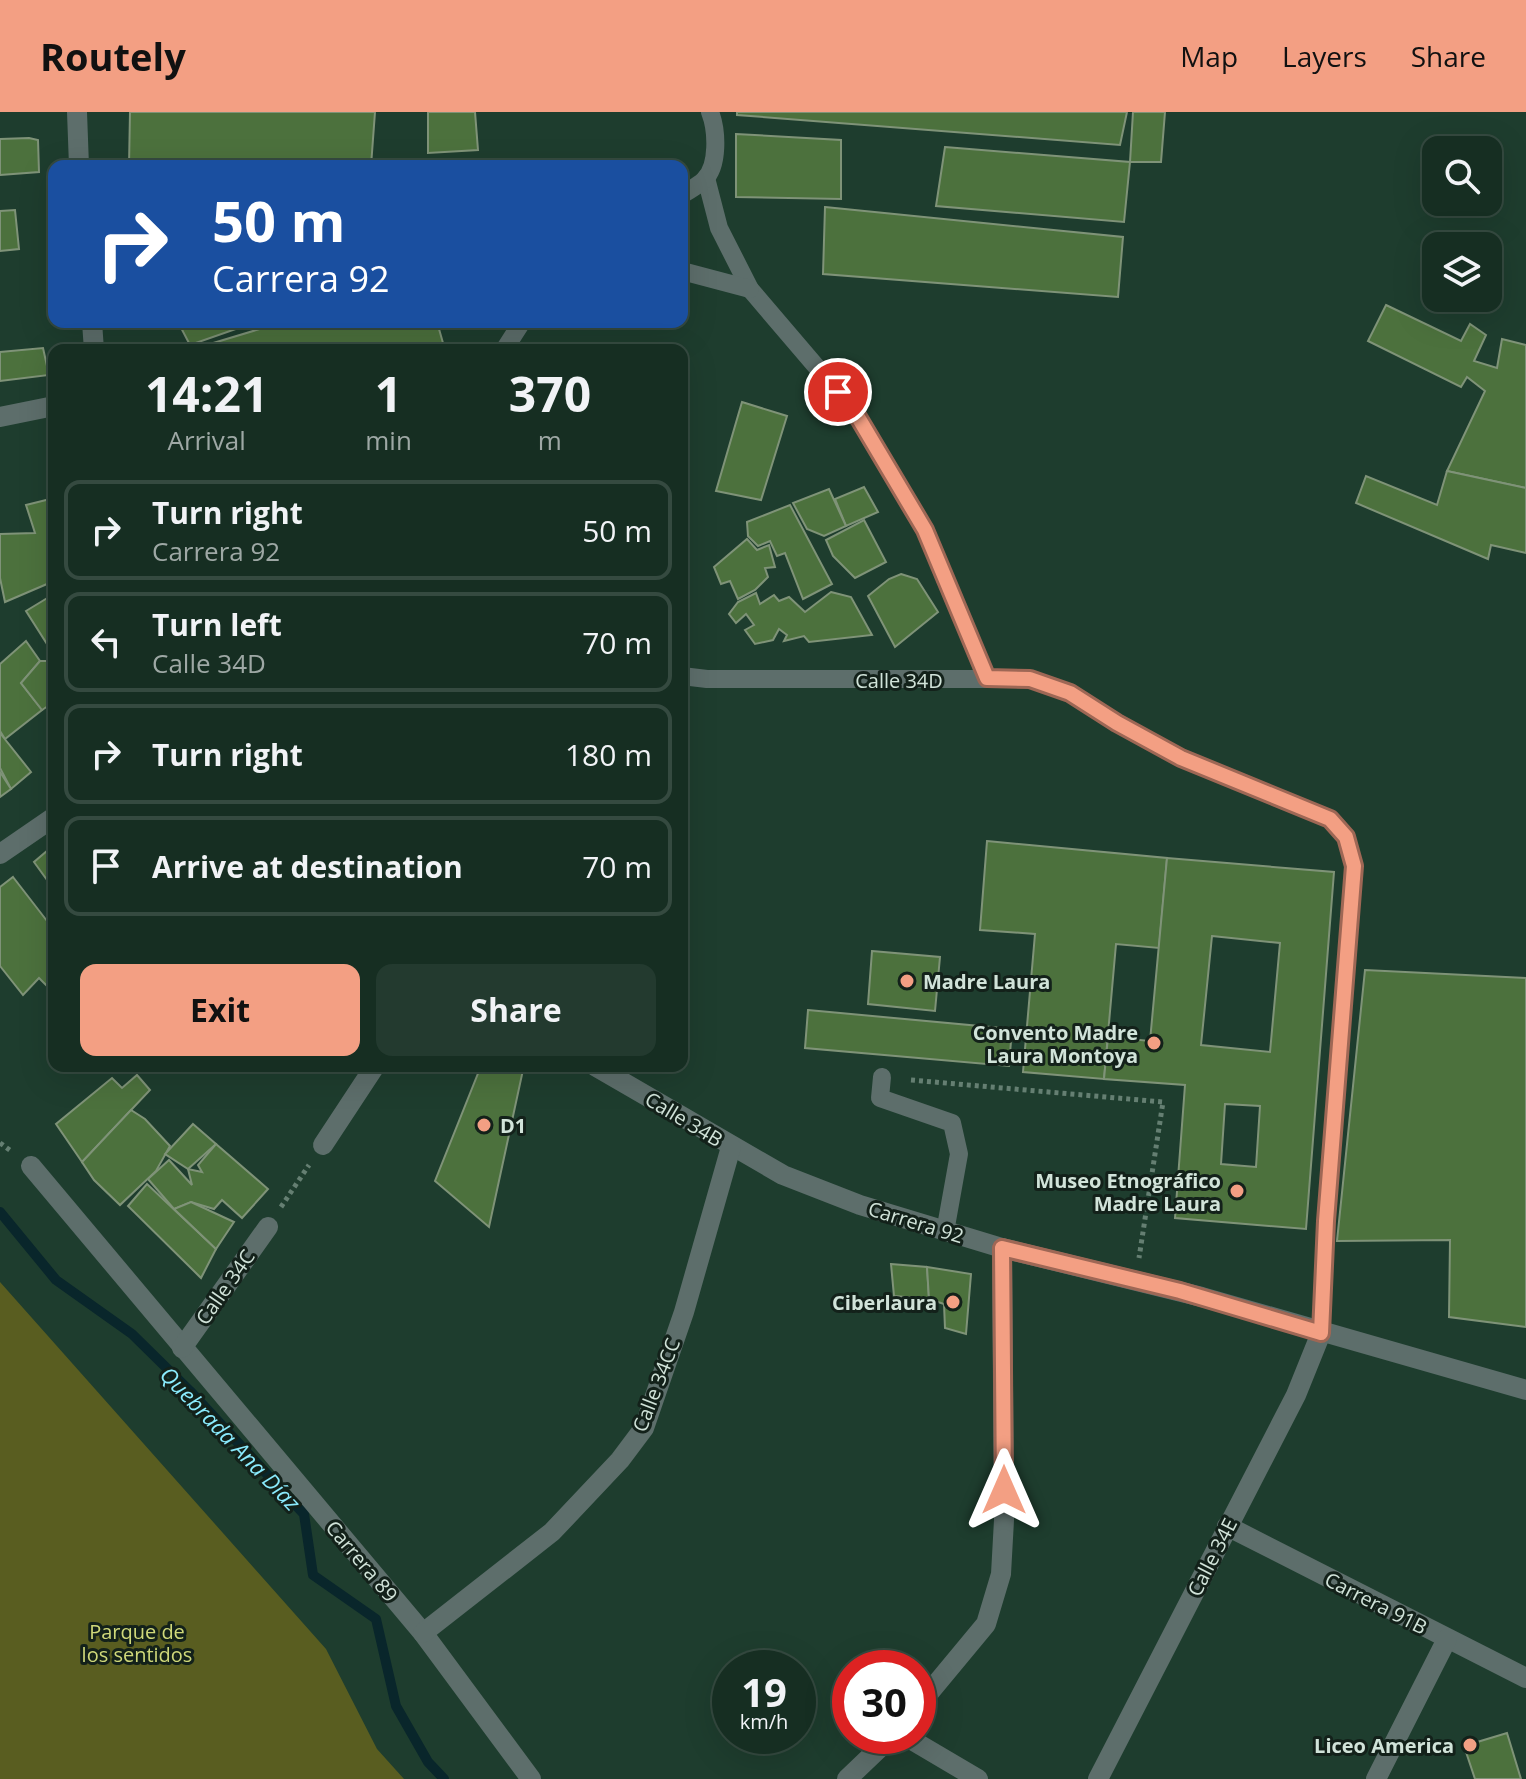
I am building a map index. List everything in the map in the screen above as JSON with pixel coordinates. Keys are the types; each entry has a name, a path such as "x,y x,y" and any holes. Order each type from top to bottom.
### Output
{"street":[{"path":"77,112 79,160"},
{"path":"0,417 48,407"},
{"path":"0,854 48,821"},
{"path":"323,1145 371,1072"},
{"name":"Calle 34B","path":"605,1072 731,1147"},
{"name":"Carrera 92","path":"731,1147 796,1180 860,1205 945,1232 1135,1279 1526,1390"},
{"name":"Calle 34CC","path":"423,1633 552,1532 620,1460 644,1428 684,1312 731,1147"},
{"name":"Carrera 89","path":"31,1166 423,1633 531,1779"},
{"name":"Calle 34C","path":"182,1348 268,1227"},
{"path":"936,1684 986,1624 1001,1574 1004,1520 1002,1248"},
{"name":"Calle 34E","path":"1098,1779 1296,1395 1321,1333"},
{"name":"Carrera 91B","path":"1227,1526 1526,1678"},
{"path":"1376,1779 1447,1639"},
{"path":"847,1779 873,1754"},
{"path":"936,1754 978,1779"}],"lane":[{"path":"688,191 706,178 711,167 715,125 710,112"},
{"path":"706,178 719,228 750,289 855,412 925,530 987,678"},
{"path":"688,273 750,289"},
{"name":"Calle 34D","path":"688,677 1030,679 1070,693 1181,758 1330,819 1346,837 1354,866 1326,1221 1321,1333"},
{"path":"882,1077 880,1098 952,1123 959,1154 945,1232"}],"path":[{"path":"882,1077 1163,1102 1135,1279"},
{"path":"268,1227 323,1145"}],"green space":[{"name":"Parque de los sentidos","path":"0,1282 326,1649 377,1749 404,1779 0,1779"}],"building":[{"path":"130,112 375,112 371,160 129,160"},
{"path":"428,112 475,112 478,150 428,153"},
{"path":"737,112 1127,112 1120,145 737,115"},
{"path":"1133,112 1165,112 1161,162 1130,162"},
{"path":"736,134 841,140 841,199 736,197"},
{"path":"0,139 38,140 39,172 0,175"},
{"path":"945,147 1130,162 1124,222 936,206"},
{"path":"825,207 1123,237 1118,297 823,274"},
{"path":"15,210 19,249 0,251 0,211"},
{"path":"1386,305 1461,341 1470,324 1486,335 1474,361 1497,368 1502,339 1526,345 1526,488 1447,471 1485,391 1467,377 1461,387 1368,341"},
{"path":"181,328 239,328 193,344 189,344"},
{"path":"263,328 439,328 443,344 210,344"},
{"path":"43,348 48,375 0,381 0,352"},
{"path":"742,402 787,416 761,500 716,491"},
{"path":"1447,471 1526,488 1526,553 1491,545 1488,559 1356,503 1366,476 1437,505"},
{"path":"864,487 878,512 846,526 835,499"},
{"path":"829,489 846,526 824,536 807,529 793,503"},
{"path":"48,500 48,584 5,602 0,578 0,534 35,533 26,505"},
{"path":"790,505 832,584 803,599 785,553 777,556 770,541 758,546 748,536 747,522"},
{"path":"864,520 886,562 855,578 833,556 826,540"},
{"path":"747,539 757,550 769,545 775,567 765,568 768,577 755,590 738,599 730,581 721,584 714,567"},
{"path":"901,574 917,579 938,612 895,647 868,596 889,579"},
{"path":"831,592 851,597 872,635 809,642 804,636 784,641 787,635 779,629 773,640 755,644 745,630 754,625 746,614 736,623 729,614 738,602 756,593 760,604 774,595 779,601 789,597 805,612"},
{"path":"48,598 48,646 26,611"},
{"path":"26,641 40,661 21,683 42,710 5,739 0,731 0,664"},
{"path":"40,661 48,661 48,706 42,710 21,683"},
{"path":"0,733 31,772 11,789 0,768"},
{"path":"0,772 11,789 0,797"},
{"path":"987,841 1167,858 1159,948 1116,944 1104,1079 1023,1072 1035,934 980,930"},
{"path":"48,850 48,880 47,880 34,862"},
{"name":"Convento Madre Laura Montoya","path":"1167,858 1334,872 1306,1229 1175,1218 1185,1085 1104,1079 1108,1037 1150,1041","holes":["1212,936 1280,943 1270,1052 1201,1045","1225,1104 1260,1106 1256,1167 1221,1164"]},
{"path":"13,877 48,922 48,982 46,985 39,978 23,995 0,966 0,887"},
{"path":"872,951 940,957 935,1011 868,1004"},
{"path":"1365,970 1526,978 1526,1327 1449,1317 1450,1240 1337,1241"},
{"path":"808,1010 1012,1029 1009,1066 805,1048"},
{"name":"D1","path":"479,1072 523,1072 489,1227 435,1181"},
{"path":"137,1075 150,1090 82,1162 56,1124 112,1078 122,1088"},
{"path":"131,1110 145,1119 170,1146 156,1171 120,1205 94,1180 82,1162"},
{"path":"193,1124 216,1144 188,1169 165,1154"},
{"path":"216,1144 268,1189 242,1218 222,1200 214,1209 191,1202 174,1209 148,1179 169,1160 192,1185 188,1169 202,1172 198,1165"},
{"path":"147,1184 216,1249 201,1278 128,1206"},
{"path":"191,1202 234,1222 216,1249 174,1209"},
{"path":"891,1264 927,1267 929,1299 894,1296"},
{"name":"Ciberlaura","path":"927,1267 971,1274 966,1334 945,1328 944,1304 929,1299"},
{"path":"1507,1733 1521,1779 1475,1779 1464,1746"}],"waterway":[{"name":"Quebrada Ana Díaz","path":"0,1212 56,1280 132,1334 190,1391 304,1514 313,1575 376,1619 396,1706 428,1762 444,1779"}],"place":[{"name":"Madre Laura","path":"907,981"},
{"name":"Convento Madre Laura Montoya","path":"1154,1043"},
{"name":"D1","path":"484,1125"},
{"name":"Museo Etnográfico Madre Laura","path":"1237,1191"},
{"name":"Ciberlaura","path":"953,1302"},
{"name":"Liceo America","path":"1470,1745"}],"route":[{"path":"838,392 855,412 925,530 987,678 1030,679 1070,693 1181,758 1330,819 1346,837 1354,866 1326,1221 1321,1333 1135,1279 1002,1248 1004,1490"}]}
